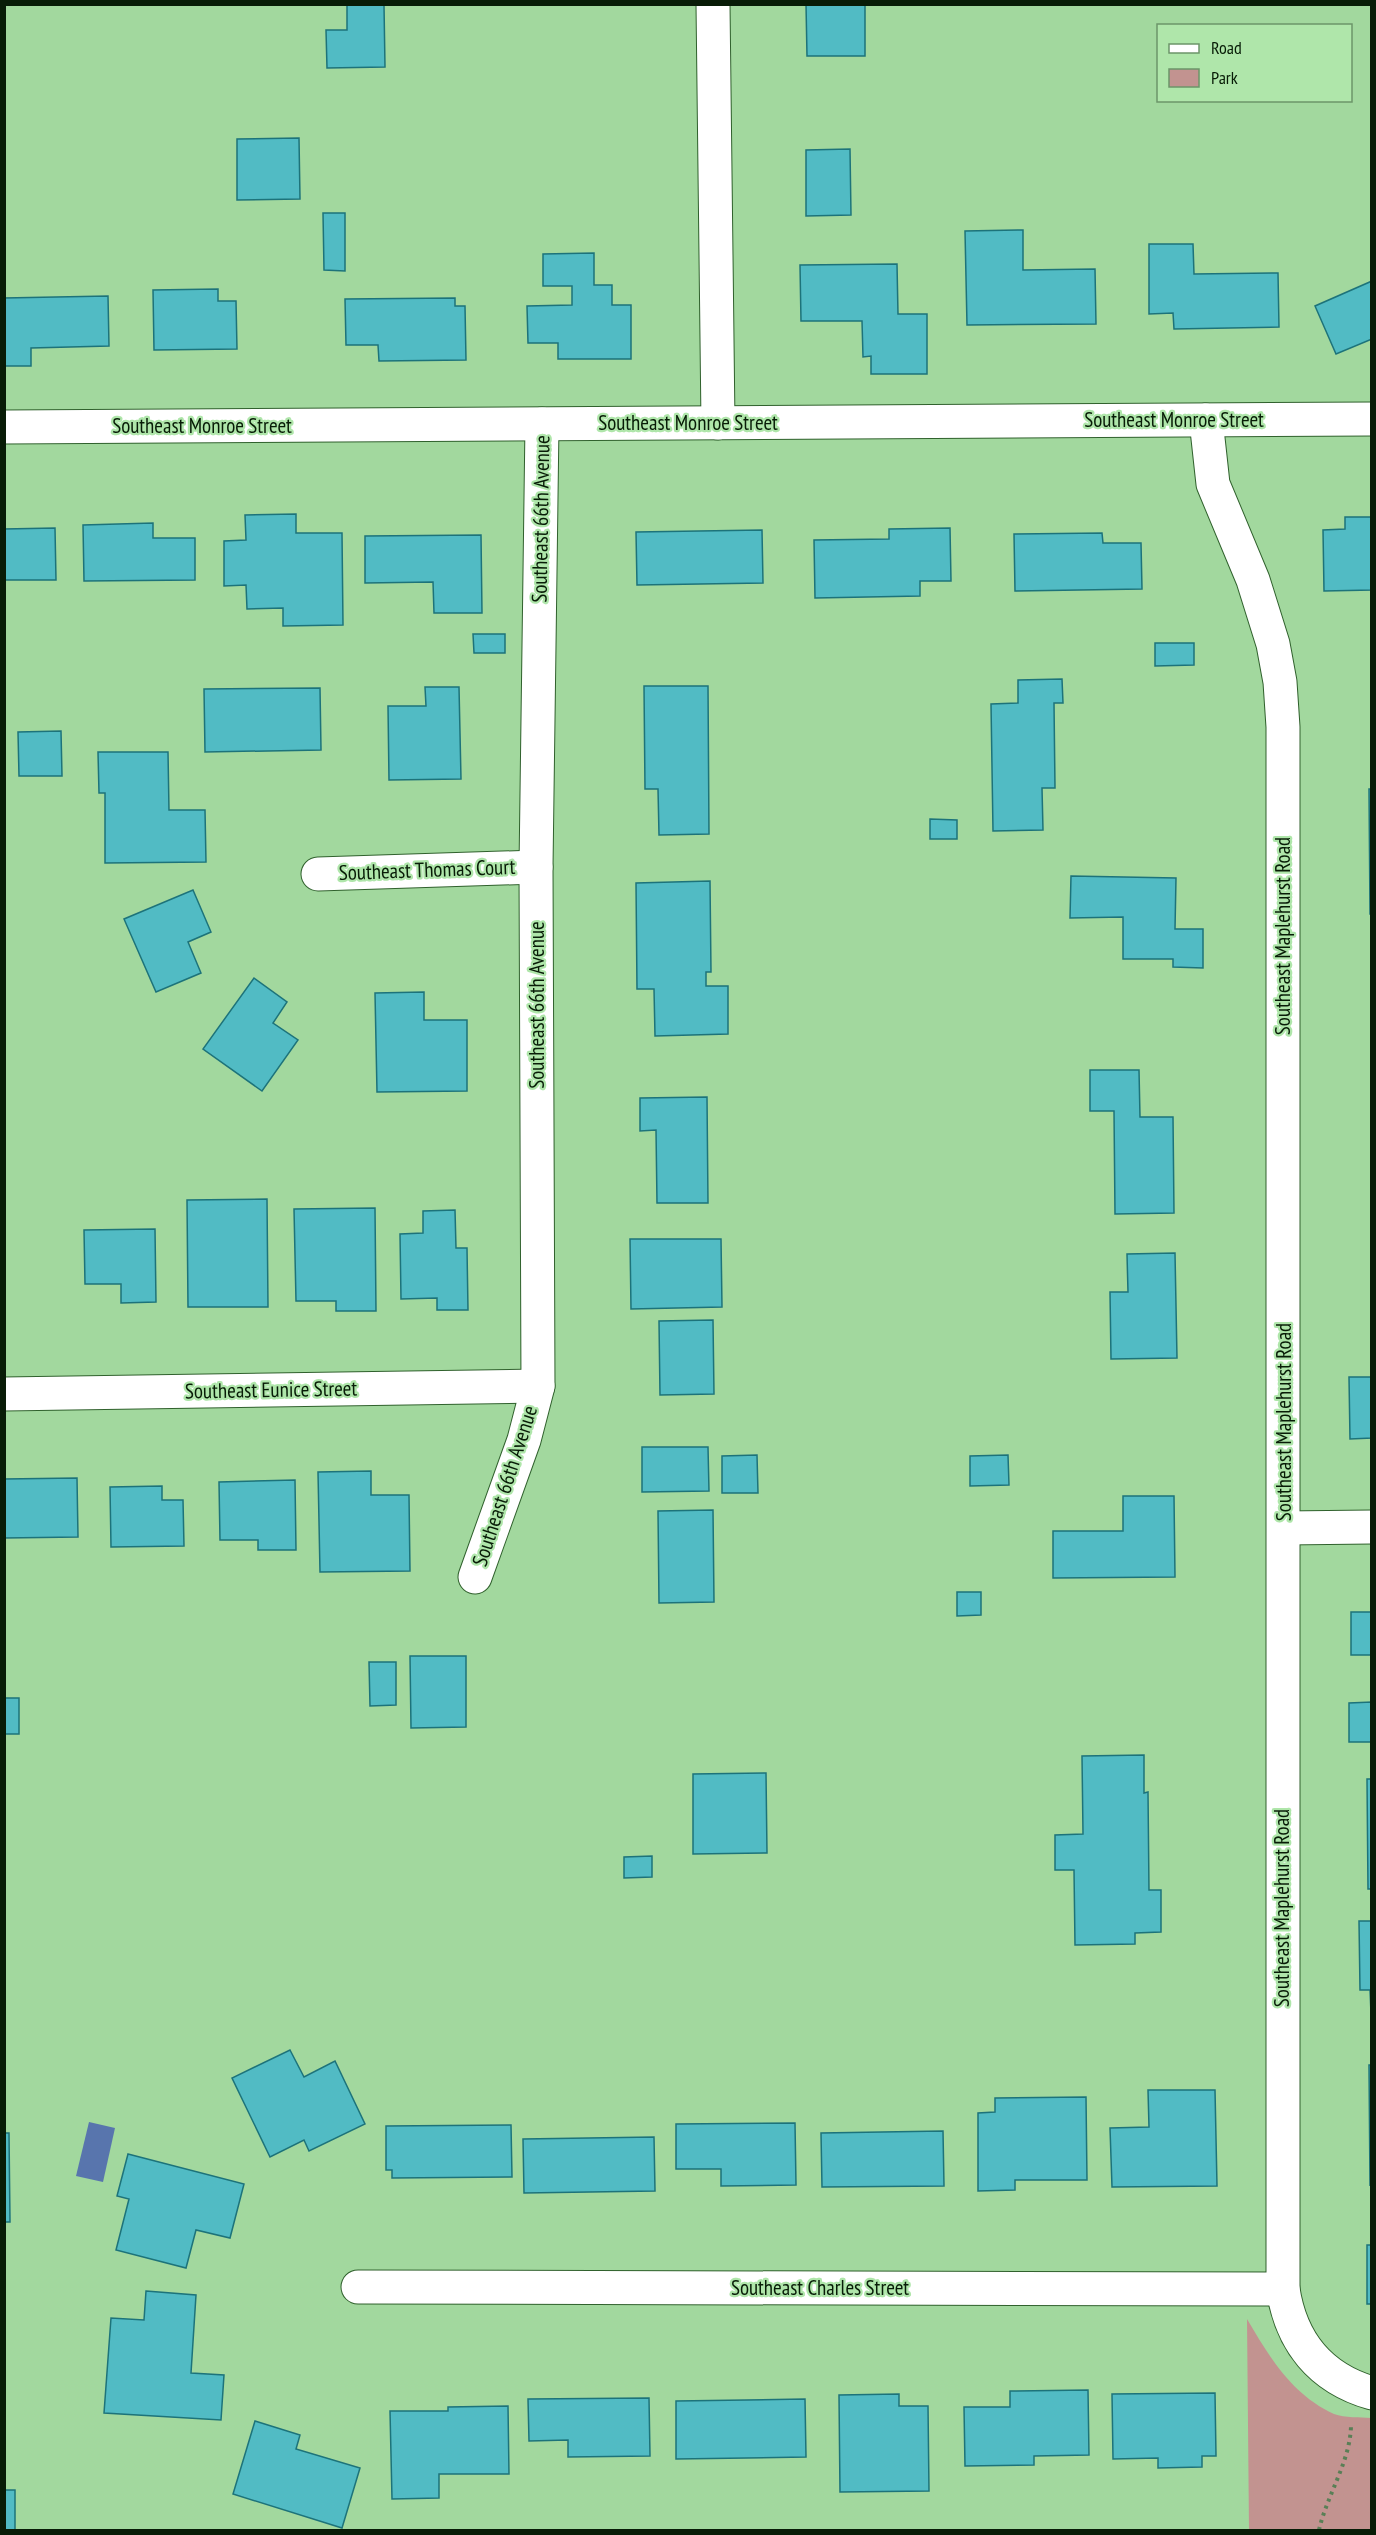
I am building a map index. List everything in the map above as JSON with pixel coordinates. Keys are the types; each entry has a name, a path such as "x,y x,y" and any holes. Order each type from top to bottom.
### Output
{"street":[{"path":"712,4 718,423"},
{"name":"Southeast Monroe Street","path":"4,427 1371,419"},
{"name":"Southeast Maplehurst Road","path":"1206,420 1213,484 1253,580 1273,644 1280,682 1283,739 1284,1528 1281,1867 1283,2289 1286,2313 1313,2359 1330,2375 1361,2390"},
{"name":"Southeast 66th Avenue","path":"475,1576 524,1440 538,1386 536,867 542,424"},
{"name":"Southeast Thomas Court","path":"318,874 536,867"},
{"name":"Southeast Eunice Street","path":"4,1394 538,1386"},
{"path":"1284,1528 1371,1527"},
{"name":"Southeast Charles Street","path":"358,2287 1283,2289"}],"path":[{"path":"1319,2530 1350,2441 1361,2390"}],"green space":[{"path":"1247,2319 1283,2374 1306,2397 1334,2414 1371,2418 1371,2530 1249,2530"}],"water":[{"path":"89,2122 115,2128 103,2182 76,2176"}],"building":[{"path":"806,4 865,4 865,56 807,56"},
{"path":"347,5 384,5 385,67 327,68 326,30 347,30"},
{"path":"299,138 300,199 237,200 237,139"},
{"path":"850,149 851,215 806,216 806,150"},
{"path":"323,213 345,213 345,271 324,270"},
{"path":"1023,230 1023,270 1095,269 1096,324 967,325 965,231"},
{"path":"1149,244 1193,244 1194,274 1278,273 1279,327 1174,329 1173,313 1149,314"},
{"path":"594,253 594,285 612,285 612,305 631,305 631,359 558,359 558,343 528,343 527,306 572,305 572,286 543,286 543,254"},
{"path":"897,264 898,314 927,314 927,374 871,374 871,356 863,357 862,321 801,321 800,265"},
{"path":"1372,281 1372,339 1336,354 1315,306"},
{"path":"218,289 218,301 236,301 237,349 154,350 153,290"},
{"path":"108,296 109,346 31,348 31,366 4,366 4,298"},
{"path":"455,298 455,306 465,306 466,360 379,361 378,345 346,345 345,299"},
{"path":"296,514 296,533 342,533 343,625 283,626 283,608 247,609 246,585 224,586 224,541 246,540 245,515"},
{"path":"1345,517 1372,517 1372,590 1324,591 1323,530 1345,529"},
{"path":"153,523 153,538 195,538 195,580 84,581 83,525"},
{"path":"55,528 56,580 4,580 4,529"},
{"path":"950,528 951,581 920,581 920,596 815,598 814,540 889,539 889,529"},
{"path":"762,530 763,583 637,585 636,532"},
{"path":"1102,533 1103,543 1141,543 1142,589 1015,591 1014,534"},
{"path":"481,535 482,613 434,613 433,582 365,583 365,536"},
{"path":"473,634 505,634 505,653 474,653"},
{"path":"1155,643 1194,643 1194,665 1155,666"},
{"path":"1062,679 1063,703 1054,703 1055,788 1042,788 1043,830 993,831 991,704 1018,703 1018,680"},
{"path":"644,686 708,686 709,834 659,835 658,789 645,789"},
{"path":"425,687 459,687 461,779 389,780 388,706 426,706"},
{"path":"320,688 321,750 205,752 204,689"},
{"path":"61,731 62,776 19,776 18,732"},
{"path":"98,752 168,752 169,810 205,810 206,862 105,863 105,793 99,793"},
{"path":"1369,789 1372,789 1372,914 1370,914"},
{"path":"930,819 957,820 957,839 930,839"},
{"path":"1071,876 1176,878 1175,929 1203,929 1203,968 1173,967 1173,959 1123,959 1123,917 1070,918"},
{"path":"710,881 711,972 706,972 706,986 728,986 728,1034 655,1036 654,989 637,989 636,883"},
{"path":"193,890 211,932 188,942 201,973 156,992 124,919"},
{"path":"254,978 287,1002 273,1023 298,1040 262,1091 203,1049"},
{"path":"424,992 424,1020 467,1020 467,1091 377,1092 375,993"},
{"path":"1090,1070 1139,1070 1140,1117 1173,1117 1174,1213 1115,1214 1114,1111 1090,1111"},
{"path":"707,1097 708,1203 657,1203 656,1130 640,1131 640,1098"},
{"path":"267,1199 268,1307 188,1307 187,1200"},
{"path":"375,1208 376,1311 336,1311 336,1301 296,1301 294,1209"},
{"path":"455,1210 456,1248 467,1248 468,1310 437,1310 437,1298 401,1299 400,1234 423,1233 423,1211"},
{"path":"155,1229 156,1302 121,1303 121,1284 85,1284 84,1230"},
{"path":"630,1239 721,1239 722,1307 631,1309"},
{"path":"1175,1253 1177,1358 1111,1359 1110,1292 1128,1292 1127,1254"},
{"path":"713,1320 714,1394 660,1395 659,1321"},
{"path":"1349,1377 1372,1377 1372,1438 1350,1439"},
{"path":"642,1447 708,1447 709,1491 642,1492"},
{"path":"757,1455 758,1493 722,1493 722,1456"},
{"path":"1008,1455 1009,1485 970,1486 970,1456"},
{"path":"371,1471 371,1495 409,1495 410,1571 320,1572 318,1472"},
{"path":"77,1478 78,1537 4,1538 4,1479"},
{"path":"295,1480 296,1550 258,1550 258,1540 220,1540 219,1482"},
{"path":"162,1486 162,1500 183,1500 184,1546 111,1547 110,1487"},
{"path":"1123,1496 1174,1496 1175,1577 1053,1578 1053,1531 1123,1531"},
{"path":"713,1510 714,1602 659,1603 658,1511"},
{"path":"957,1592 981,1592 981,1615 957,1616"},
{"path":"1351,1612 1372,1612 1372,1655 1351,1655"},
{"path":"410,1656 466,1656 466,1727 411,1728"},
{"path":"369,1662 396,1662 396,1705 370,1706"},
{"path":"4,1698 19,1698 19,1734 4,1734"},
{"path":"1372,1702 1372,1742 1349,1742 1349,1703"},
{"path":"1144,1755 1144,1793 1148,1792 1149,1890 1161,1890 1161,1932 1135,1933 1135,1944 1075,1945 1074,1870 1055,1870 1055,1835 1083,1834 1082,1756"},
{"path":"766,1773 767,1853 693,1854 693,1774"},
{"path":"1367,1779 1372,1779 1372,1889 1368,1889"},
{"path":"652,1856 652,1877 624,1878 624,1857"},
{"path":"1359,1921 1372,1921 1372,2037 1370,1990 1360,1990"},
{"path":"290,2050 304,2077 335,2061 365,2124 309,2151 304,2140 270,2157 232,2078"},
{"path":"1369,2065 1372,2065 1370,2186"},
{"path":"1148,2090 1215,2090 1217,2186 1112,2187 1110,2128 1149,2127"},
{"path":"1086,2097 1087,2180 1015,2180 1015,2190 978,2191 978,2113 995,2112 995,2098"},
{"path":"795,2123 796,2185 721,2186 721,2169 676,2169 676,2124"},
{"path":"511,2125 512,2177 392,2178 392,2170 386,2170 386,2126"},
{"path":"943,2131 944,2186 822,2187 821,2133"},
{"path":"4,2133 9,2133 10,2222 4,2222"},
{"path":"654,2137 655,2191 524,2193 523,2139"},
{"path":"128,2154 244,2184 230,2238 196,2230 186,2268 116,2250 129,2199 117,2196"},
{"path":"1367,2245 1372,2245 1372,2304 1367,2304"},
{"path":"146,2291 196,2295 191,2373 224,2375 221,2420 104,2413 111,2318 144,2320"},
{"path":"1088,2390 1089,2455 1034,2456 1034,2465 965,2466 964,2407 1010,2407 1010,2391"},
{"path":"1215,2393 1216,2456 1202,2456 1202,2467 1158,2468 1158,2458 1113,2459 1112,2394"},
{"path":"899,2394 899,2406 928,2406 929,2491 840,2492 839,2395"},
{"path":"649,2398 650,2456 568,2457 568,2440 529,2441 528,2399"},
{"path":"805,2399 806,2457 676,2459 676,2401"},
{"path":"508,2406 509,2474 439,2474 439,2498 392,2499 390,2411 448,2411 448,2407"},
{"path":"255,2421 300,2435 296,2449 360,2468 342,2528 233,2494"},
{"path":"4,2490 15,2490 15,2530 4,2530"}]}
